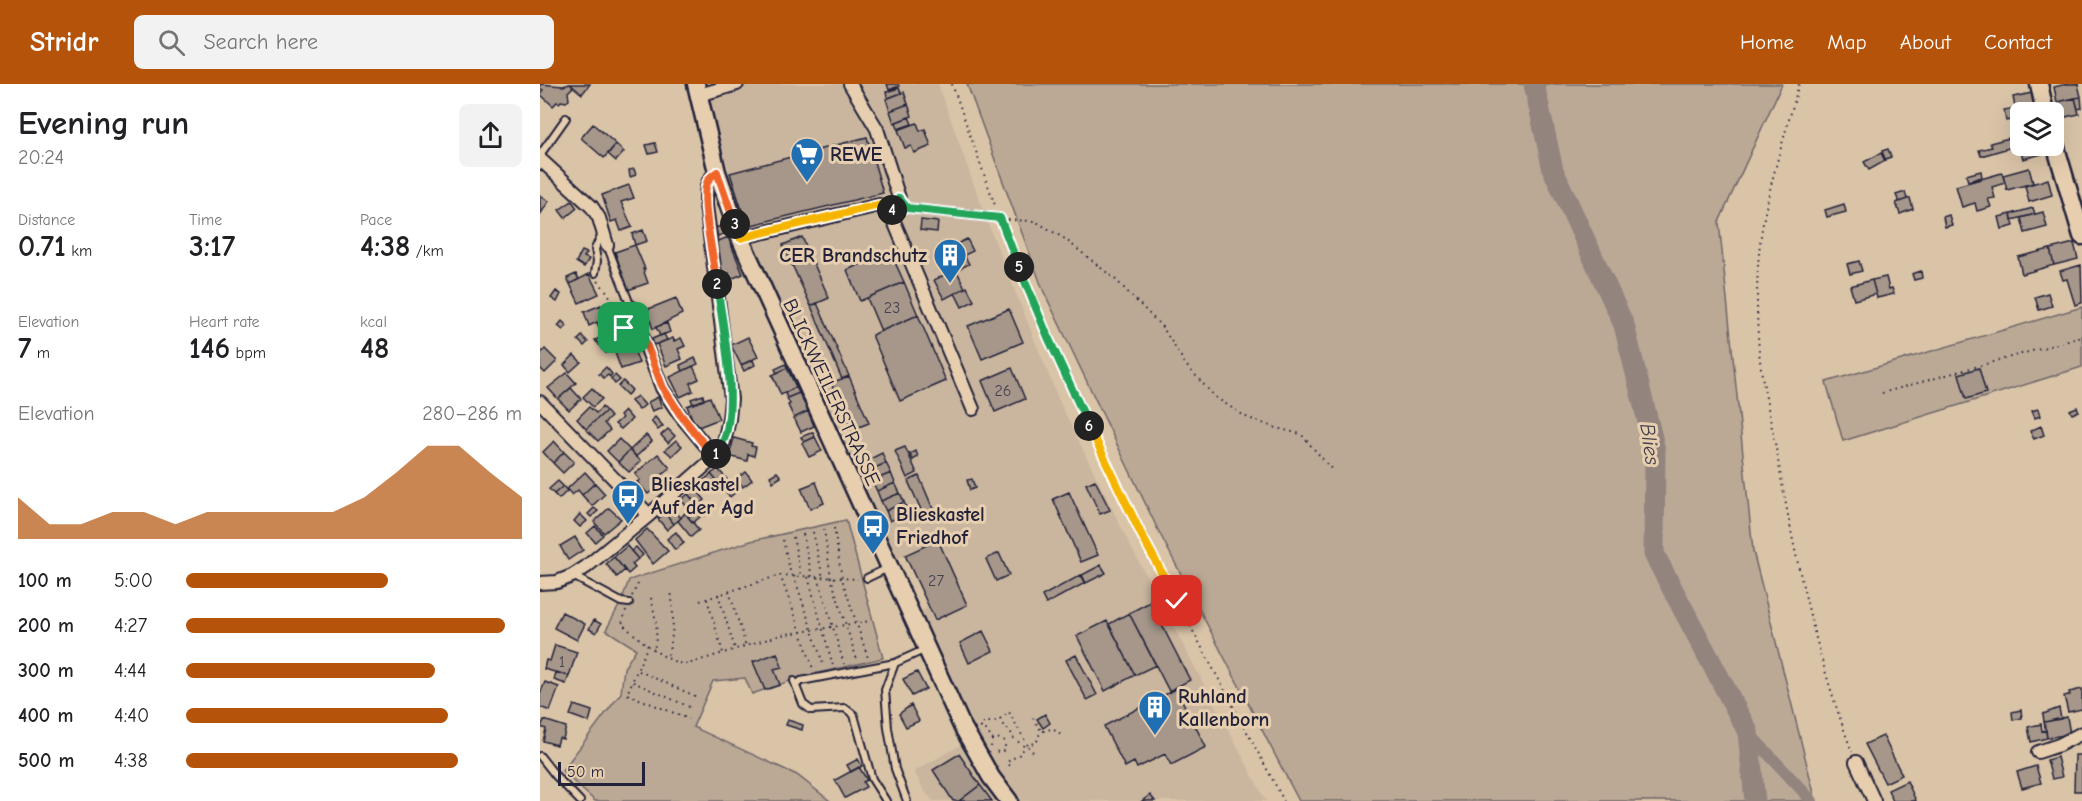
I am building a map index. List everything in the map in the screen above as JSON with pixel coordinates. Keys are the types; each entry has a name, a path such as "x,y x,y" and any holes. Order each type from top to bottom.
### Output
{"street":[{"path":"697,90 737,84"},
{"path":"850,84 877,129 899,198 891,212"},
{"path":"2039,84 2043,102"},
{"name":"BLICKWEILERSTRASSE","path":"697,90 717,172 740,238 926,650 976,753 1008,801"},
{"path":"2059,156 2081,229"},
{"path":"541,162 592,207 607,245"},
{"path":"540,584 557,582 586,567 714,457 724,442 730,399 706,205 706,188 709,178 717,172"},
{"path":"740,238 879,205 891,212 973,409"},
{"path":"631,307 663,388 714,457"},
{"path":"624,328 638,323"},
{"path":"540,402 649,515"},
{"path":"2038,752 2059,745 2082,733"},
{"path":"1856,762 1874,801"}],"lane":[{"path":"541,162 542,152 566,118"},
{"path":"899,198 907,208 1000,218"},
{"path":"595,273 597,261 595,249 603,230"},
{"path":"607,245 631,307"},
{"path":"864,579 888,567"},
{"path":"572,576 621,602 629,603"},
{"path":"886,801 872,779 854,715 845,708 811,710 803,704 795,683 895,663 926,650"},
{"path":"895,663 885,690 888,728 896,769 907,801"},
{"path":"540,756 555,776 580,801"}],"path":[{"path":"952,84 1000,218 1048,337 1136,524 1284,801"},
{"path":"1799,84 1762,230 1757,299 1759,352 1806,602 1822,663 1856,762"},
{"path":"1000,218 1035,221 1065,239 1116,280 1163,328 1186,365 1215,396 1246,417 1301,434 1333,471"},
{"path":"595,273 599,285 608,293 617,310"},
{"path":"1882,393 2082,337"},
{"path":"834,528 842,579 868,658"},
{"path":"824,529 831,578 857,660"},
{"path":"813,532 823,578"},
{"path":"803,534 812,577"},
{"path":"793,537 802,576"},
{"path":"783,540 824,669"},
{"path":"700,601 780,575 864,579"},
{"path":"780,575 813,670"},
{"path":"808,577 833,666"},
{"path":"818,577 844,664"},
{"path":"668,657 674,620 671,590"},
{"path":"729,591 746,646"},
{"path":"718,594 735,650"},
{"path":"651,598 657,626 654,649"},
{"path":"707,598 723,653"},
{"path":"622,624 648,645 681,665 780,635 870,621"},
{"path":"648,645 639,671 627,694 689,719"},
{"path":"639,671 697,697"},
{"path":"633,682 692,708"},
{"path":"992,739 986,730 981,728 981,723 986,721 993,723 1009,712 1027,746"},
{"path":"1033,718 1042,732"},
{"path":"1000,719 1011,732 1011,737 1033,752"},
{"path":"1010,766 1007,762 1037,741 1038,736 1044,730 1053,729 1062,736"},
{"path":"992,739 1005,741 1005,750 995,752 990,745 992,739"}],"shaded area":[{"path":"705,84 938,84 987,221 1060,403 1129,543 1266,801 933,801 925,792 914,771 979,735 918,613 929,607 906,555 894,560 759,261 734,190"},
{"path":"967,84 1782,84 1719,222 1753,551 1816,801 1299,801 1159,532 1043,290"},
{"path":"2082,307 2082,367 1843,441 1826,382"},
{"path":"846,520 883,658 801,677 752,694 745,678 713,681 693,727 797,775 830,801 595,801 562,771 621,693 624,668 636,649 606,630 621,602 629,580 751,541"}],"building":[{"path":"540,84 563,86 570,84 573,87 568,92 569,100 557,102 553,106 540,94 543,90"},
{"path":"570,84 590,84 582,94"},
{"path":"887,84 898,84 899,86 889,90"},
{"path":"2078,84 2081,97 2057,102 2054,87"},
{"path":"899,88 901,93 888,98 886,92"},
{"path":"904,92 908,104 890,111 886,99"},
{"path":"2032,93 2034,102 2014,102 2013,97"},
{"path":"2081,97 2082,108 2078,109 2075,98"},
{"path":"2075,98 2079,114 2064,117 2064,102 2057,102"},
{"path":"908,104 912,116 894,123 890,111"},
{"path":"2010,109 2010,120 2006,121 2004,110"},
{"path":"909,117 912,124 898,129 896,122"},
{"path":"917,123 920,131 925,129 931,146 914,153 911,146 905,148 898,130"},
{"path":"593,124 616,144 604,158 581,138"},
{"name":"REWE","path":"867,137 883,193 747,226 730,173"},
{"path":"2010,138 2010,148 1981,156 1979,150 1992,147 1990,143"},
{"path":"655,143 658,152 649,154 646,145"},
{"path":"616,144 624,152 616,161 608,154"},
{"path":"1888,149 1891,157 1885,159 1882,151"},
{"path":"1881,153 1885,161 1869,170 1864,162"},
{"path":"2029,168 2033,183 2007,190 2003,175"},
{"path":"634,169 636,175 630,177 629,170"},
{"path":"1981,171 1982,177 1968,181 1966,175"},
{"path":"2002,173 2005,183 1992,187 1995,198 1988,199 1991,207 1977,211 1975,203 1962,207 1956,186"},
{"path":"2048,179 2052,195 2029,202 2025,186"},
{"path":"629,185 634,198 621,202 632,227 621,231 617,220 611,222 602,195"},
{"path":"1905,192 1907,199 1899,202 1896,195"},
{"path":"540,196 549,201 540,215"},
{"path":"1910,198 1913,209 1900,214 1896,203"},
{"path":"572,201 577,208 565,218 559,210"},
{"path":"1844,204 1846,212 1827,217 1825,210"},
{"path":"2033,208 2035,214 2012,220 2011,214"},
{"path":"2043,212 2047,227 2025,233 2021,218"},
{"path":"2011,214 2014,226 2002,229 1999,217"},
{"path":"1949,215 1952,225 1945,227 1943,217"},
{"path":"921,220 938,222 937,232 920,230"},
{"path":"724,225 727,233 718,236 715,228"},
{"path":"643,230 647,241 635,245 632,234"},
{"path":"728,237 743,274 731,279 729,273 720,275 716,246 716,242"},
{"path":"802,237 829,298 811,306 783,245"},
{"path":"967,239 973,251 952,261 946,249"},
{"path":"2074,243 2078,259 2054,265 2050,249"},
{"path":"635,245 648,283 628,290 615,252"},
{"path":"896,249 900,257 894,260 904,282 860,301 847,270"},
{"path":"2050,249 2054,265 2022,274 2018,257"},
{"path":"582,251 587,253 584,257 589,259 584,267 576,262"},
{"path":"964,255 969,264 959,269 954,260"},
{"path":"1859,261 1862,271 1850,274 1847,264"},
{"path":"2081,265 2082,303 2075,305 2067,279 2063,280 2060,271"},
{"name":"CER Brandschutz","path":"956,269 965,288 944,299 934,280"},
{"path":"1921,271 1922,278 1914,280 1912,274"},
{"path":"576,274 579,279 570,284 567,278"},
{"path":"589,274 599,294 579,303 570,284"},
{"path":"1886,277 1889,289 1892,288 1894,294 1877,298 1872,280"},
{"path":"1872,280 1876,294 1854,300 1850,286"},
{"path":"904,282 918,315 881,331 867,298"},
{"path":"967,287 974,301 962,307 955,293"},
{"path":"556,291 561,294 557,302 551,298"},
{"path":"2048,293 2052,306 2039,310 2035,297"},
{"path":"676,298 682,314 653,329 646,310"},
{"path":"817,303 849,376 842,379 811,306"},
{"path":"601,305 610,326 600,330 597,322 589,326 584,312"},
{"path":"1009,309 1023,342 982,359 968,326"},
{"path":"918,315 946,381 900,401 872,335"},
{"path":"562,321 567,326 563,330 558,326"},
{"path":"667,323 670,332 660,336 656,327"},
{"path":"664,334 667,340 654,345 652,339"},
{"path":"625,335 627,340 630,339 639,363 621,369 614,350 606,353 599,345"},
{"path":"582,336 588,342 584,346 578,340"},
{"path":"605,336 610,341 599,345 595,340"},
{"path":"748,337 758,357 741,365 731,345"},
{"path":"673,338 674,341 681,338 685,346 678,349 682,359 666,366 657,344"},
{"path":"545,349 557,361 545,373 540,368 540,354"},
{"path":"574,355 581,362 570,372 564,365"},
{"path":"695,358 698,364 683,371 680,365"},
{"path":"753,360 755,365 744,371 741,365"},
{"path":"786,364 787,368 777,373 775,369"},
{"path":"693,366 699,379 690,383 693,391 680,397 670,377"},
{"path":"606,367 612,374 604,378 599,374"},
{"path":"787,368 796,387 781,395 772,375"},
{"path":"1012,368 1025,399 995,412 982,381"},
{"path":"1979,368 1986,393 1966,399 1959,374"},
{"path":"567,373 576,383 558,399 548,388"},
{"path":"615,375 620,380 615,384 611,379"},
{"path":"849,376 869,423 851,430 831,383"},
{"path":"623,381 632,390 627,395 618,386"},
{"path":"796,387 799,393 787,398 785,393"},
{"path":"571,388 581,399 569,410 558,399"},
{"path":"592,388 602,399 593,407 583,397"},
{"path":"799,393 808,411 794,418 787,398"},
{"path":"703,395 704,400 693,404 691,399"},
{"path":"637,396 645,405 639,410 631,401"},
{"path":"658,397 662,407 652,411 648,402"},
{"path":"710,397 719,419 696,428 687,406"},
{"path":"589,407 596,413 602,407 606,411 586,429 577,419"},
{"path":"2077,407 2079,411 2072,414 2070,410"},
{"path":"2038,409 2040,416 2035,418 2032,411"},
{"path":"606,411 611,417 604,423 610,430 598,441 586,429"},
{"path":"625,411 632,419 621,429 615,424 622,418 620,416"},
{"path":"808,411 814,426 801,432 794,418"},
{"path":"655,417 663,426 658,430 651,421"},
{"path":"2041,426 2044,435 2034,439 2030,431"},
{"path":"668,429 675,436 668,443 661,435"},
{"path":"813,432 815,437 804,442 801,437"},
{"path":"646,435 652,441 636,457 630,450"},
{"path":"815,437 822,451 809,457 802,443"},
{"path":"734,438 752,443 751,446 756,447 754,456 748,454 747,461 729,456"},
{"path":"619,439 630,450 618,462 607,451"},
{"path":"676,440 682,446 672,456 665,450"},
{"path":"554,441 564,452 553,463 543,452"},
{"path":"905,447 917,473 907,478 895,451"},
{"path":"630,450 641,461 629,472 618,462"},
{"path":"916,451 918,457 913,460 910,454"},
{"path":"564,452 574,462 563,473 553,463"},
{"path":"882,453 886,463 868,471 864,462"},
{"path":"658,454 670,468 662,475 665,479 648,494 637,482 640,480 635,474"},
{"path":"886,463 891,473 872,481 868,471"},
{"path":"718,469 737,491 730,497 711,474"},
{"path":"585,472 595,483 582,495 578,490 572,495 567,489"},
{"path":"746,472 752,480 743,487 737,478"},
{"path":"777,472 781,477 773,482 770,476"},
{"path":"891,473 895,483 877,491 872,481"},
{"path":"711,474 721,486 714,492 704,480"},
{"path":"919,476 933,509 923,514 908,481"},
{"path":"972,479 975,488 970,490 967,480"},
{"path":"1095,480 1110,510 1100,514 1086,484"},
{"path":"558,481 563,486 554,494 549,489"},
{"path":"816,482 824,503 810,509 801,488"},
{"path":"595,483 605,494 592,506 582,495"},
{"path":"895,483 900,493 881,501 877,491"},
{"path":"563,486 567,491 559,499 554,494"},
{"path":"695,488 705,500 698,506 688,494"},
{"path":"1069,492 1098,555 1081,562 1053,499"},
{"path":"900,493 904,502 886,511 881,501"},
{"path":"688,494 698,506 691,511 681,500"},
{"path":"904,502 908,512 890,521 886,511"},
{"path":"705,505 710,511 704,516 699,510"},
{"path":"672,507 681,518 674,524 665,513"},
{"path":"594,508 598,511 591,517 588,514"},
{"path":"609,508 621,519 604,533 594,522"},
{"path":"695,511 700,517 693,523 688,517"},
{"path":"665,513 674,524 667,530 658,519"},
{"path":"685,513 699,530 691,537 678,521"},
{"path":"580,514 587,521 580,527 574,521"},
{"path":"595,526 603,535 595,542 587,533"},
{"path":"647,529 668,551 653,564 635,540"},
{"path":"676,532 684,543 675,550 667,539"},
{"path":"575,537 583,550 568,560 560,546"},
{"path":"938,540 967,605 935,620 905,555"},
{"path":"627,546 638,559 632,564 635,568 628,574 614,557"},
{"path":"636,547 643,555 638,559 631,551"},
{"path":"999,553 1009,575 996,581 986,559"},
{"path":"614,557 625,570 617,577 606,564"},
{"path":"1101,565 1106,573 1086,583 1082,575"},
{"path":"1081,575 1085,583 1046,604 1042,596"},
{"path":"1150,602 1190,680 1169,691 1129,613"},
{"path":"562,612 585,624 577,640 554,628"},
{"path":"1129,613 1156,665 1135,675 1109,624"},
{"path":"594,620 601,624 596,633 589,629"},
{"path":"1107,621 1135,675 1105,691 1077,636"},
{"path":"983,631 993,651 969,663 960,643"},
{"path":"555,645 577,652 569,676 544,669 546,660 550,661"},
{"path":"777,653 782,667 774,669 780,685 765,690 753,662"},
{"path":"1076,655 1097,695 1087,700 1066,660"},
{"path":"556,672 569,676 566,684 554,680"},
{"path":"917,672 926,689 912,696 903,679"},
{"path":"545,682 559,687 550,711 540,707 540,694"},
{"name":"Ruhland Kallenborn","path":"1176,689 1206,747 1171,765 1165,754 1137,768 1134,762 1125,767 1104,726"},
{"path":"2082,689 2082,709 2068,712 2064,696 2070,695 2069,692"},
{"path":"574,705 592,711 589,722 570,715"},
{"path":"911,705 919,721 906,727 899,714"},
{"path":"2059,708 2061,719 2044,722 2043,714"},
{"path":"2021,710 2022,718 2013,720 2012,712"},
{"path":"1045,714 1050,723 1043,728 1037,719"},
{"path":"2067,717 2070,734 2047,738 2044,722"},
{"path":"544,720 566,727 563,739 559,738 557,745 543,741 546,729 541,727"},
{"path":"788,720 803,725 802,730 786,725"},
{"path":"2041,724 2042,731 2046,730 2047,738 2031,742 2028,727"},
{"path":"1883,736 1902,775 1885,783 1865,744"},
{"path":"959,754 980,785 959,801 953,801 933,770"},
{"path":"2075,755 2082,755 2082,791 2074,791"},
{"path":"2057,757 2062,777 2052,779 2047,760"},
{"path":"858,759 862,766 851,772 847,765"},
{"path":"2036,766 2041,783 2022,788 2017,772"},
{"path":"859,767 867,780 863,782 866,787 845,798 835,780"},
{"path":"1907,781 1916,801 1893,801 1888,790"},
{"path":"980,785 992,801 959,801"},
{"path":"1150,795 1155,801 1142,801"}],"waterway":[{"name":"Blies","path":"1534,84 1553,170 1624,325 1655,450 1654,554 1748,732 1755,801"},
{"path":"1748,732 1812,801"}],"place":[{"name":"REWE","path":"807,183"},
{"name":"CER Brandschutz","path":"950,284"},
{"name":"Blieskastel Auf der Agd","path":"628,525"},
{"name":"Blieskastel Friedhof","path":"873,555"},
{"name":"Ruhland Kallenborn","path":"1155,736"}],"route":[{"path":"624,328 638,323 663,388 714,457 720,450 727,432 730,399 706,205 706,188 709,178 717,172 740,238 879,205 891,212 899,198 907,208 1000,218 1048,337 1101,452 1177,601"}]}
